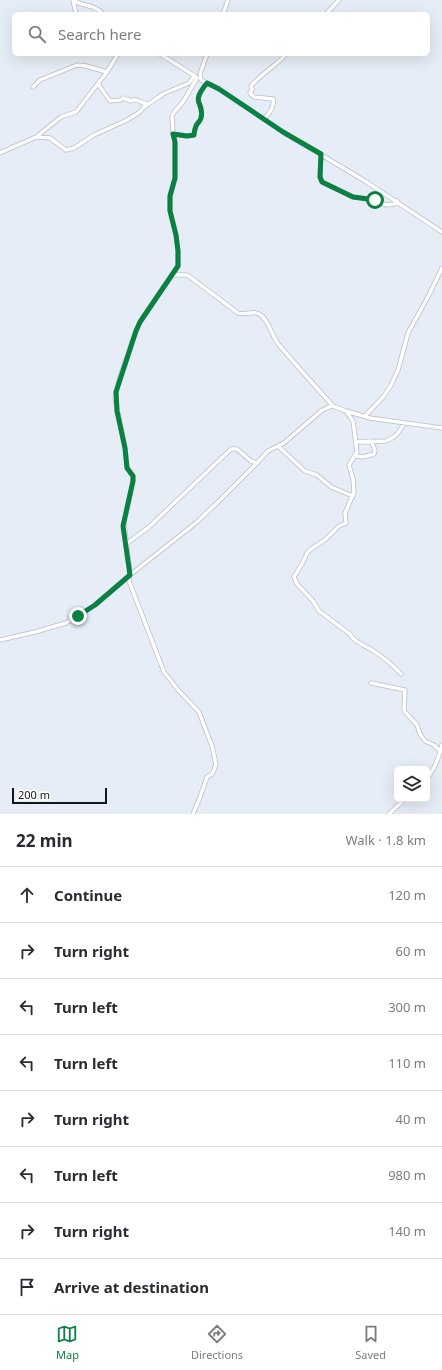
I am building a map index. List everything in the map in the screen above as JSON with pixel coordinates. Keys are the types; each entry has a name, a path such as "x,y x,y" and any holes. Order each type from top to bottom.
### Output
{"street":[{"path":"73,0 76,12"},
{"path":"73,0 77,3 96,7 101,12"},
{"path":"224,12 228,0"},
{"path":"328,12 339,0"},
{"path":"0,153 36,137 61,117 76,112 107,72 117,56"},
{"path":"163,56 195,77 219,89 300,142 397,201 442,232"},
{"path":"201,80 200,74 206,56"},
{"path":"264,119 272,107 274,102 273,99 254,98 250,93 252,90 251,86 275,66 284,56"},
{"path":"33,87 40,80 77,64 107,72"},
{"path":"36,137 49,137 66,150 74,148 94,135 127,120 169,90 189,82 195,77"},
{"path":"193,814 207,777 213,773 216,764 212,746 199,712 179,692 164,672 129,576 124,523 133,476 127,468 125,448 116,405 116,392 140,322 176,270 179,261 176,235 170,211 170,196 175,178 175,142 172,116 182,102 195,77"},
{"path":"173,134 187,136 194,135 196,125 202,117 202,111 198,103 198,96 207,83"},
{"path":"98,84 110,101 123,98 131,101 134,99 145,104 149,104"},
{"path":"321,154 320,177 322,182 353,197 375,200 386,205 395,204 397,201"},
{"path":"365,416 384,396 391,385 398,370 408,333 442,268"},
{"path":"172,276 187,275 238,313 252,313 261,315 271,328 278,344 333,406 365,416 442,428"},
{"path":"0,640 66,623 95,605 197,522 223,498 268,451 279,447 321,411 333,406"},
{"path":"346,411 353,421 357,452 356,456 349,465 353,479 354,492 345,513 346,523 339,526 326,539 307,553 294,577 297,584 313,600 322,614 350,634 352,639 372,650 395,667 401,674"},
{"path":"356,442 386,441 399,433 404,423"},
{"path":"356,456 363,457 374,454 375,450 371,441"},
{"path":"279,447 305,471 317,475 331,487 353,496"},
{"path":"126,544 149,527 231,449 237,449 251,461 257,463"},
{"path":"371,683 405,690 405,712 417,725 420,734 425,741 434,745 440,751"},
{"path":"430,774 442,745"},
{"path":"389,814 402,802"}],"route":[{"path":"78,616 95,605 130,575 123,526 133,476 127,468 125,448 117,411 116,392 133,337 140,322 178,266 179,261 176,235 170,211 170,196 175,178 175,142 173,134 187,136 194,135 196,125 202,117 202,111 198,103 198,96 201,90 207,83 219,89 283,132 321,154 320,180 322,182 353,197 375,200"}]}
